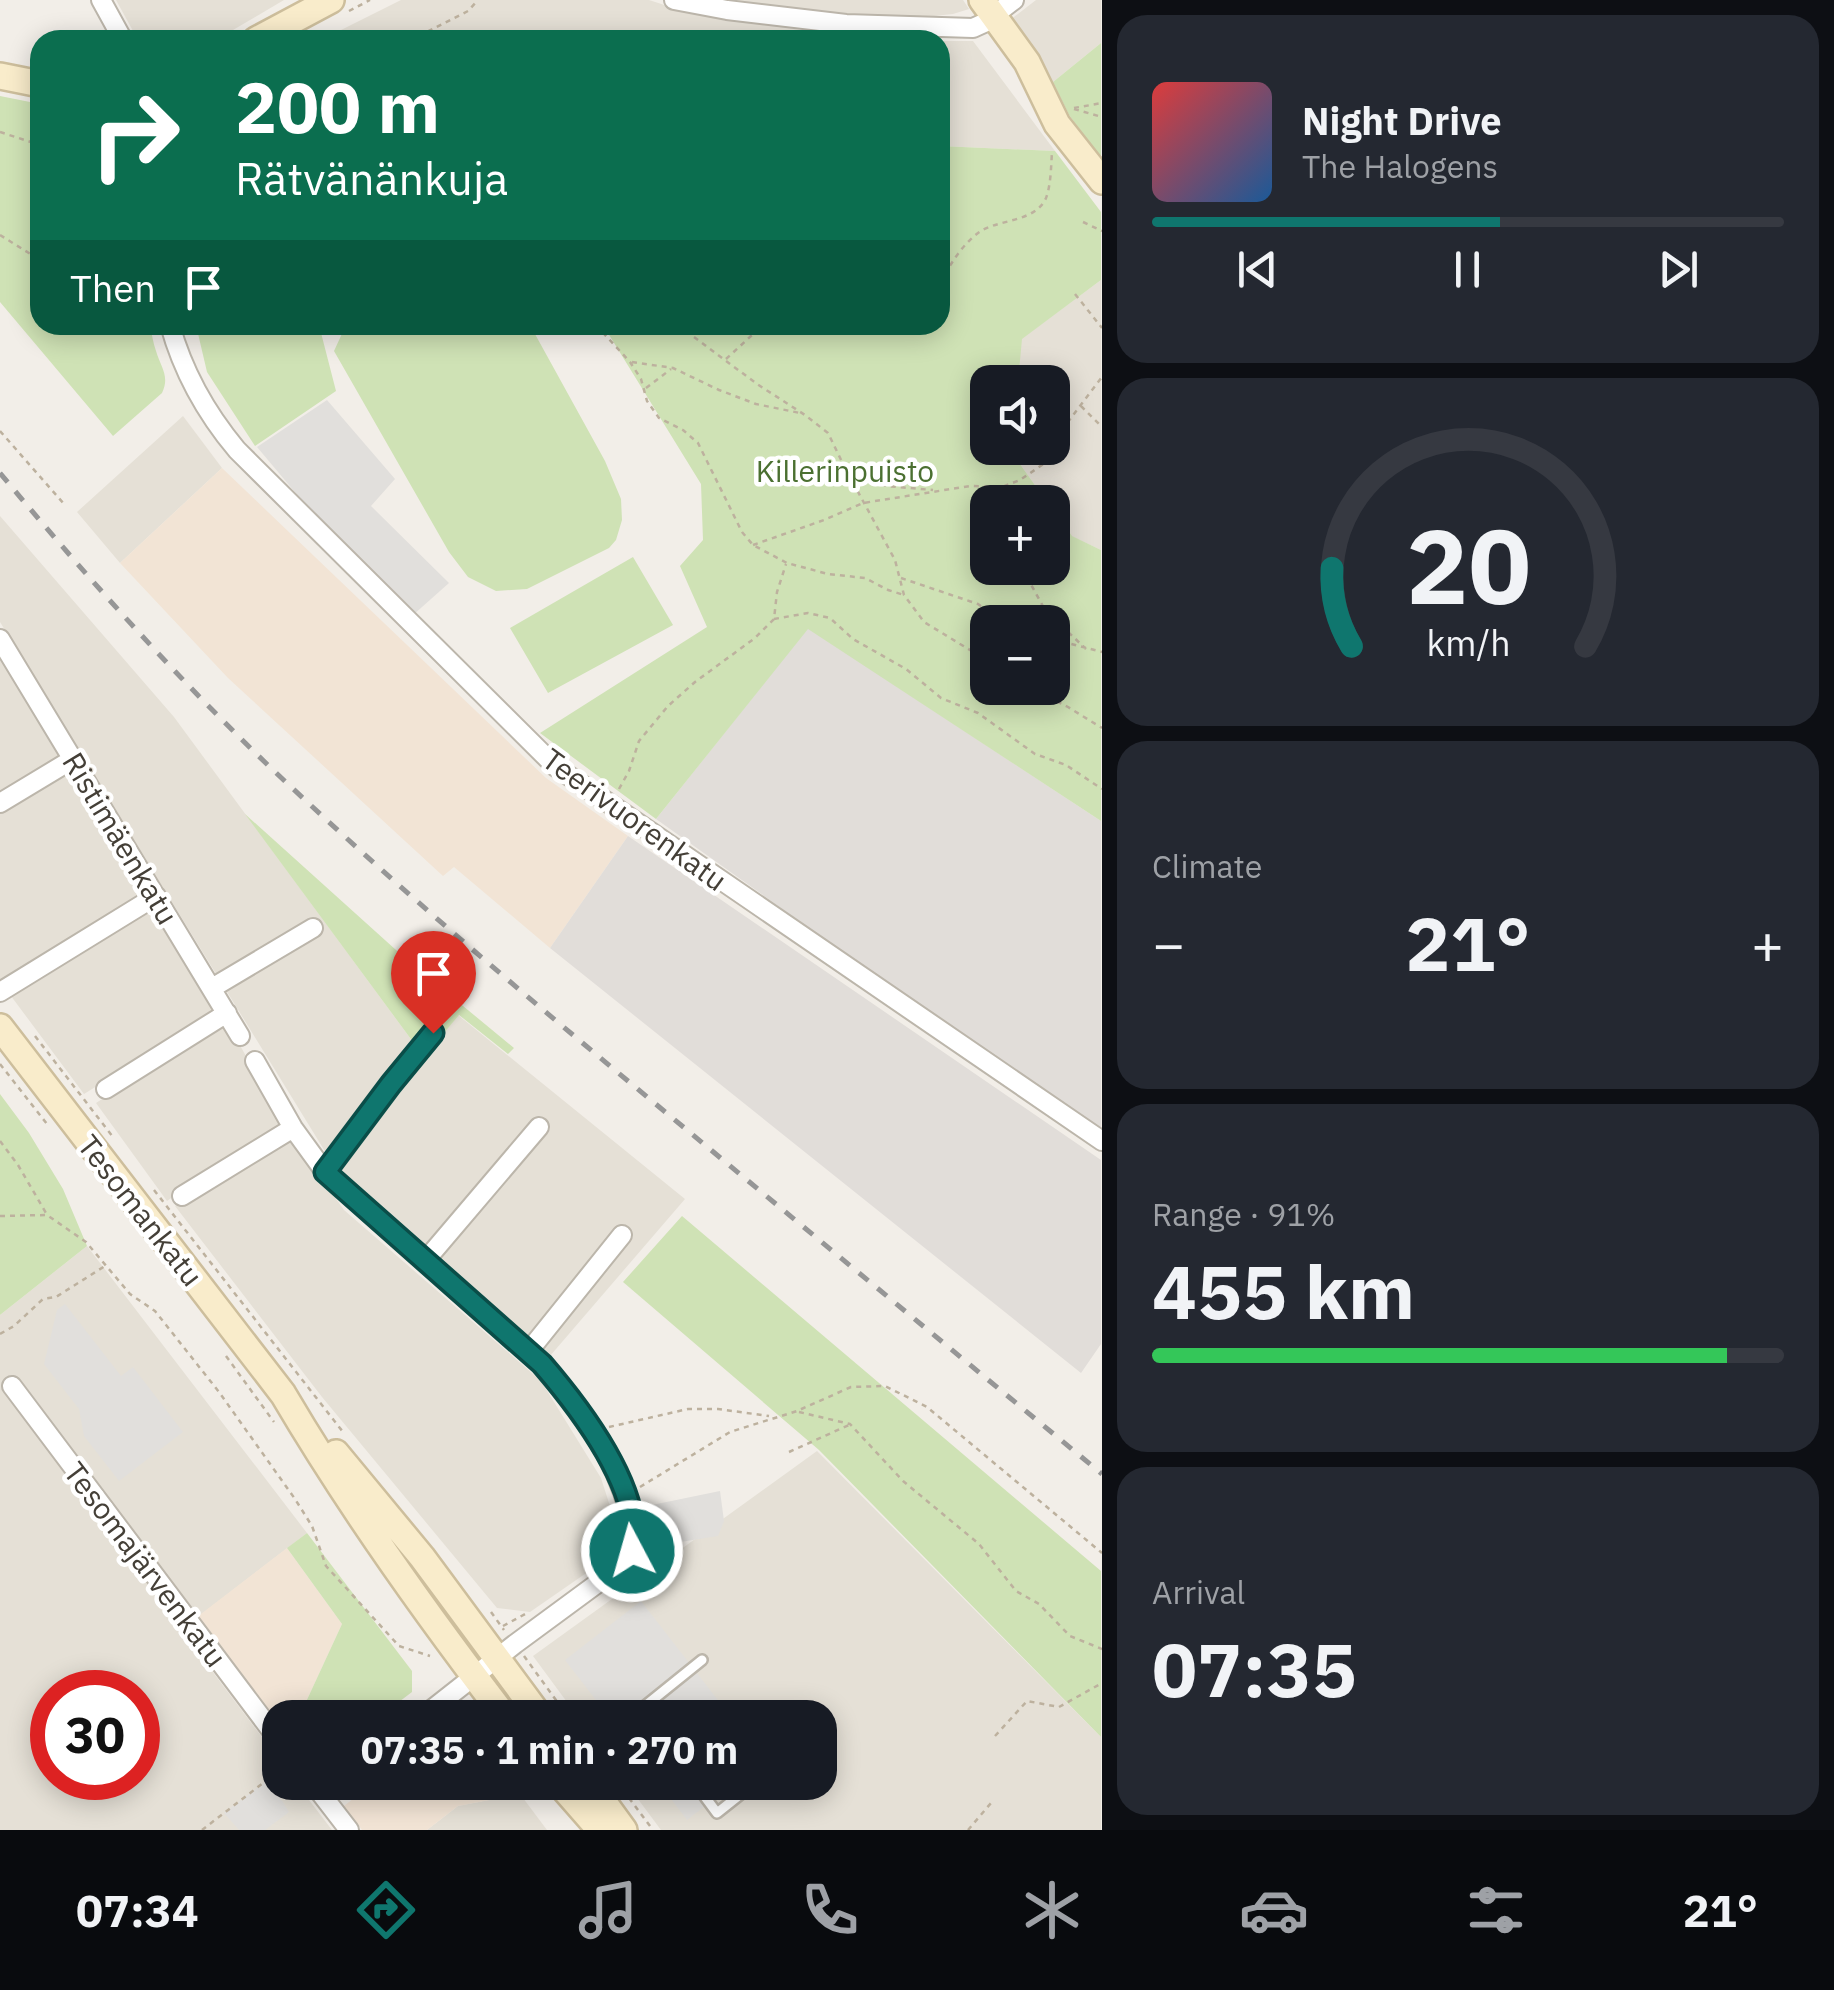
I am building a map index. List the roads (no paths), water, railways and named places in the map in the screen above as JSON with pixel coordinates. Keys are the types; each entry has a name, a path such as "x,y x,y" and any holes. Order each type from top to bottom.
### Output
{"main road":[{"path":"273,30 318,3"},
{"path":"997,5 1057,124 1102,182"},
{"path":"0,76 30,82"},
{"name":"Tesomankatu","path":"0,1027 282,1394 507,1651 532,1700"},
{"name":"Tesomankatu","path":"282,1394 413,1592 493,1700"},
{"path":"574,1800 600,1830"},
{"path":"603,1800 624,1830"}],"street":[{"path":"100,0 116,30"},
{"path":"674,0 846,24 973,28 997,5"},
{"name":"Teerivuorenkatu","path":"174,335 196,391 245,460 548,760 1102,1141"},
{"name":"Ristimäenkatu","path":"0,639 240,1036"},
{"path":"0,803 73,759"},
{"path":"0,992 156,896"},
{"path":"212,988 313,928"},
{"path":"106,1089 227,1012"},
{"path":"325,1172 433,1033"},
{"path":"256,1061 293,1128 325,1172 542,1364 570,1396 611,1460 625,1496 636,1535 625,1564 447,1700"},
{"path":"425,1261 539,1127"},
{"path":"182,1196 293,1128"},
{"path":"528,1352 622,1235"},
{"name":"Tesomajärvenkatu","path":"12,1386 262,1718"},
{"path":"330,1800 349,1830"}],"lane":[{"path":"652,1700 702,1660"},
{"path":"707,1800 717,1813 733,1800"}],"railway":[{"path":"0,473 165,661 324,817 540,1007 1102,1474"}],"park label":[{"name":"Killerinpuisto","path":"845,470"}]}
